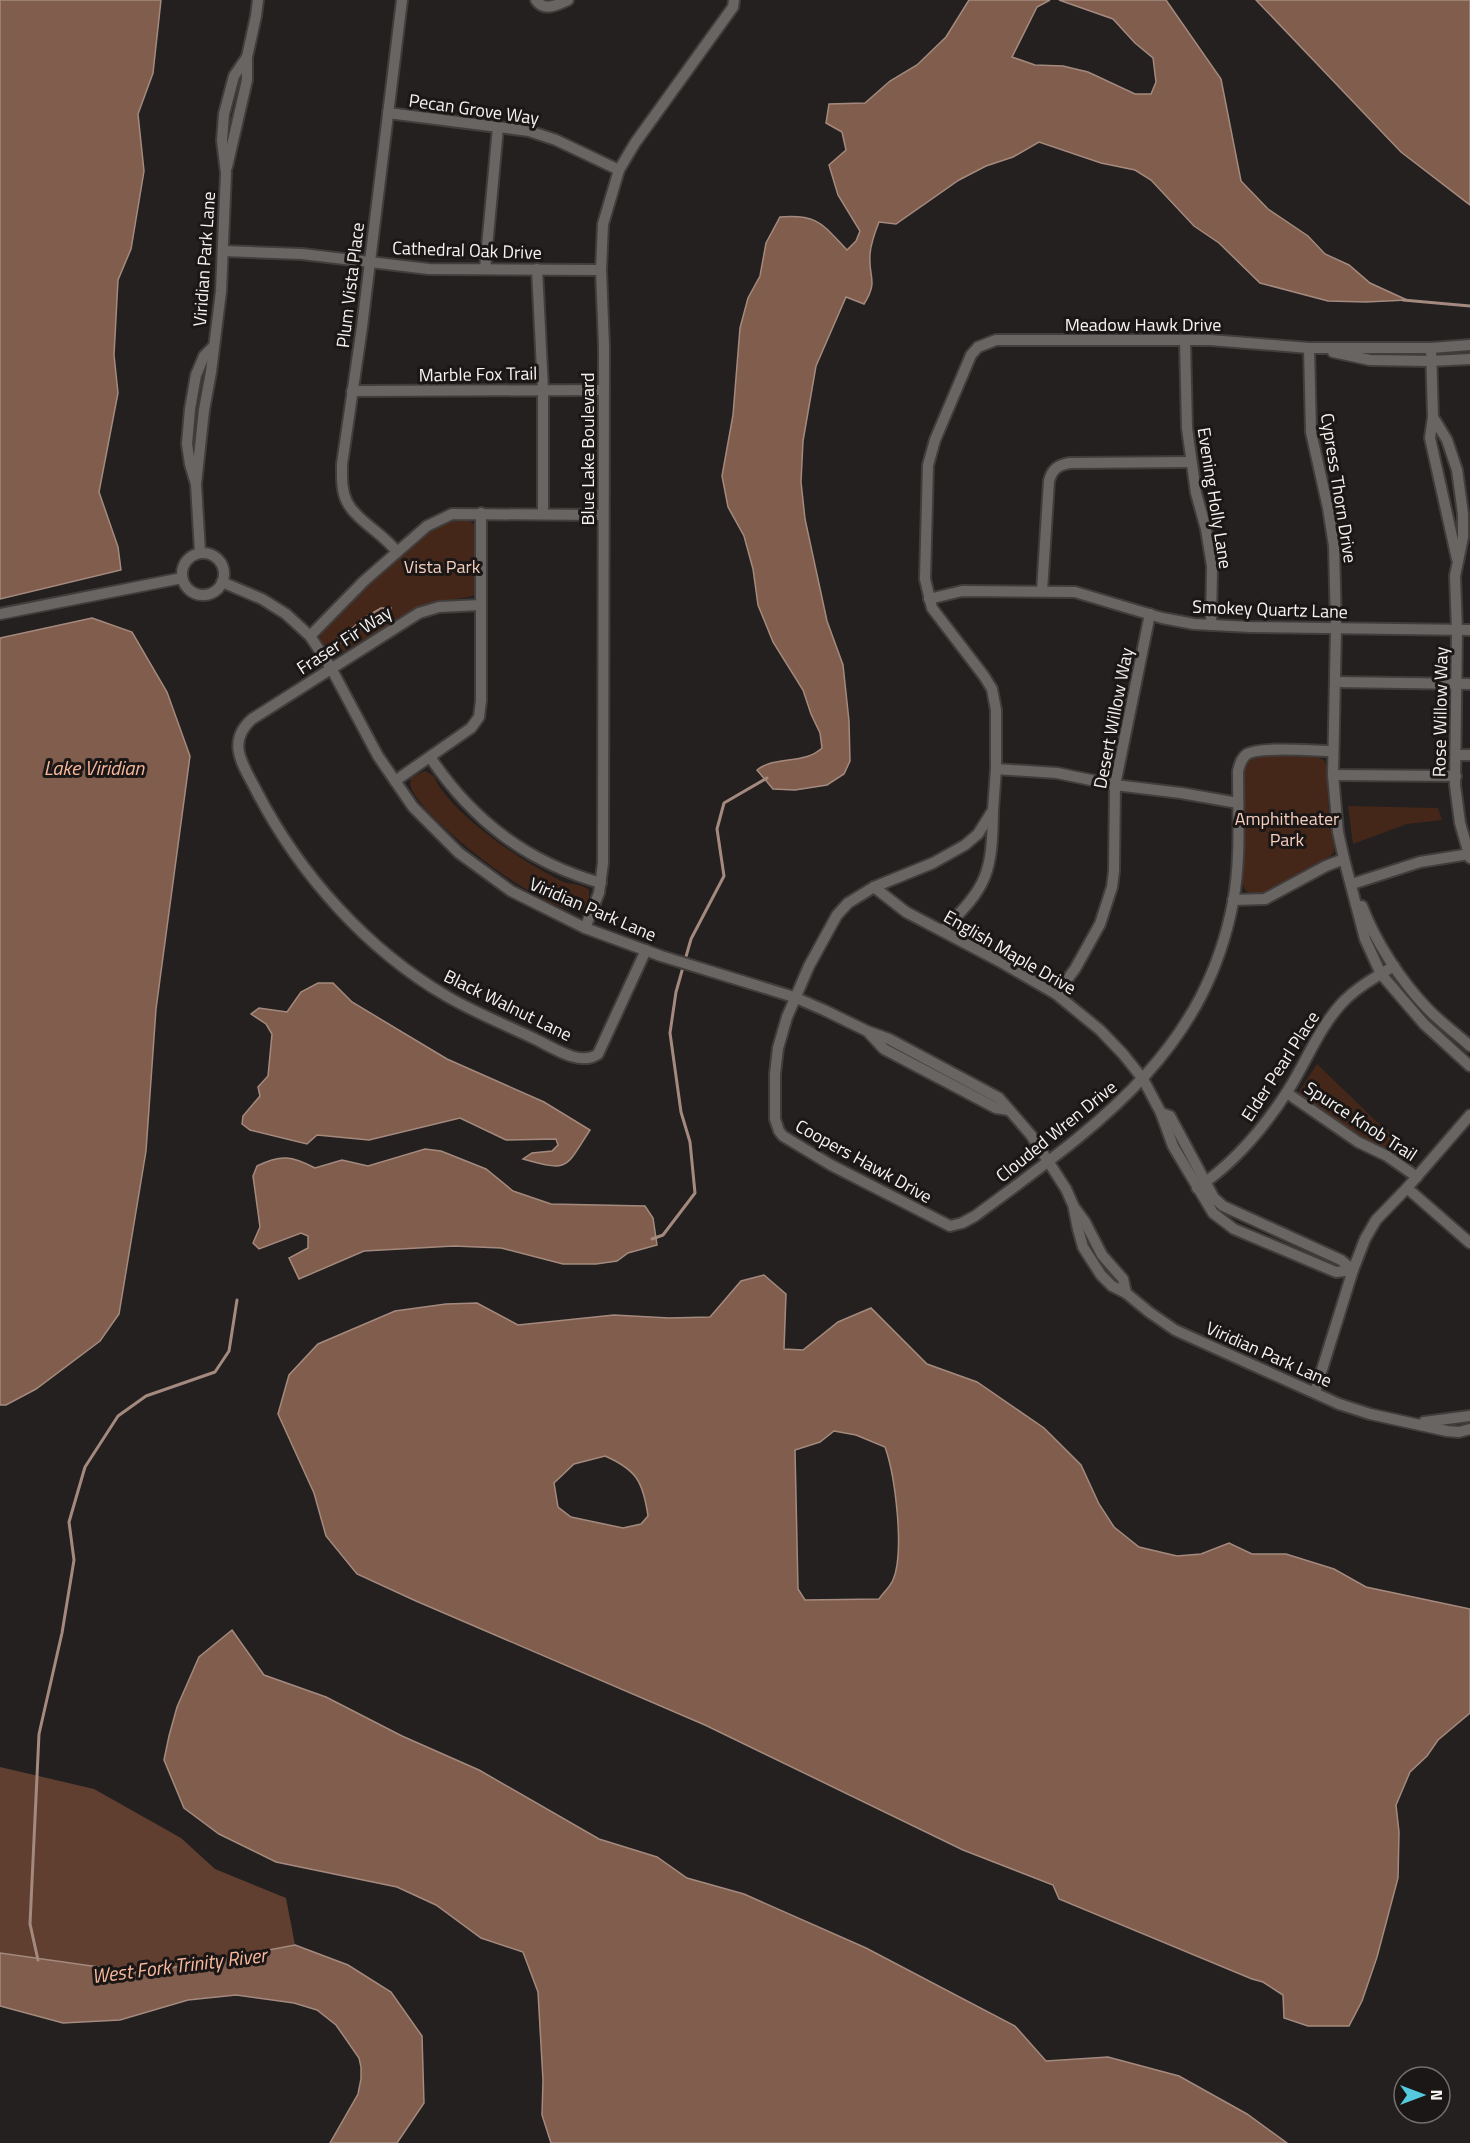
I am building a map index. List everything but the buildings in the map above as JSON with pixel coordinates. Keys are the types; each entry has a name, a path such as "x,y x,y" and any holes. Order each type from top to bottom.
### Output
{"street":[{"name":"Viridian Park Lane","path":"200,552 196,484 187,444 190,409 196,375 204,356 214,346 221,291 226,173 222,141 224,114 234,76 247,57 258,0"},
{"name":"Plum Vista Place","path":"397,552 388,539 353,510 344,494 342,464 402,0"},
{"path":"537,2 546,7 568,0"},
{"name":"Blue Lake Boulevard","path":"585,928 596,904 601,884 603,820 604,390 601,270 603,224 619,170 634,143 736,2"},
{"name":"Pecan Grove Way","path":"388,114 529,131 556,140 619,170"},
{"path":"485,269 498,127"},
{"name":"Cathedral Oak Drive","path":"224,251 302,255 429,269 601,270"},
{"path":"537,269 543,390 543,514"},
{"name":"Meadow Hawk Drive","path":"978,347 996,340 1185,340 1244,342 1309,348 1431,348 1470,345"},
{"name":"Evening Holly Lane","path":"1185,340 1187,428 1191,462 1212,566 1211,625"},
{"name":"Coopers Hawk Drive","path":"950,1226 791,1142 779,1131 774,1105 781,1033 809,966 837,915 848,903 874,887 933,863 965,845 978,834 993,810 996,710 992,689 977,666 939,619 929,599 924,560 928,465 935,440 965,364 978,347"},
{"name":"Meadow Hawk Drive","path":"1309,348 1370,360 1470,359"},
{"name":"Cypress Thorn Drive","path":"1309,348 1311,432 1334,546 1336,628 1333,775 1338,832 1344,860 1365,939 1381,974 1424,1024 1470,1066"},
{"name":"Rose Willow Way","path":"1431,348 1430,438 1459,565"},
{"name":"Marble Fox Trail","path":"352,391 604,390"},
{"name":"Rose Willow Way","path":"1432,417 1447,440 1457,470 1463,514 1463,537 1455,576 1456,776 1458,814 1469,856"},
{"path":"1042,591 1049,482 1057,467 1070,463 1191,462"},
{"path":"310,636 364,581 427,526 442,518 452,514 481,513 603,515"},
{"path":"395,781 471,728 479,717 481,701 481,513"},
{"path":"200,552 211,554 220,561 224,571 222,582 215,591 204,595 188,589 181,572 185,561 200,552"},
{"path":"0,614 182,578"},
{"name":"Viridian Park Lane","path":"222,582 262,599 286,614 310,636 331,668 378,756 413,807 475,866 529,901 585,928 661,956 794,998 867,1031 884,1049 996,1108 1009,1110 1031,1135 1066,1189 1074,1207 1077,1230 1083,1247 1092,1262 1112,1286 1126,1293 1175,1330 1339,1404 1447,1431 1459,1432 1470,1429"},
{"name":"Smokey Quartz Lane","path":"929,599 962,591 1075,592 1150,614 1211,625 1470,630"},
{"name":"Fraser Fir Way","path":"240,735 252,719 418,613 439,607 481,605"},
{"name":"Desert Willow Way","path":"1056,994 1075,969 1100,924 1112,887 1115,785 1150,614"},
{"path":"1335,682 1470,684"},
{"name":"Black Walnut Lane","path":"240,735 238,753 243,765 284,837 315,881 345,914 383,949 432,986 464,1005 575,1057 592,1058 602,1049 646,950"},
{"name":"Clouded Wren Drive","path":"950,1226 962,1223 975,1215 1113,1109 1143,1079 1177,1038 1198,1003 1221,950 1233,900 1238,771 1246,754 1258,750 1333,751"},
{"path":"1456,755 1470,755"},
{"path":"430,757 459,796 488,825 505,838 545,862 601,884"},
{"path":"996,769 1057,773 1115,785 1238,802"},
{"path":"1333,775 1456,776"},
{"path":"942,931 964,909 983,884 991,857 993,810"},
{"path":"1352,884 1420,862 1469,856"},
{"path":"1233,900 1265,899 1326,866 1344,860"},
{"name":"Cypress Thorn Drive","path":"1352,884 1359,896 1367,920 1405,983 1429,1010 1470,1046"},
{"name":"English Maple Drive","path":"874,887 895,905 1056,994 1100,1030 1143,1079 1161,1113 1170,1116 1213,1213 1234,1229 1336,1272 1353,1270"},
{"name":"Elder Pearl Place","path":"1201,1185 1221,1172 1248,1144 1287,1093 1320,1032 1341,1004 1355,990 1394,966"},
{"name":"Spurce Knob Trail","path":"1287,1093 1358,1142 1387,1156 1417,1177"},
{"path":"1316,1392 1353,1270 1365,1239 1376,1220 1417,1177 1470,1115"},
{"path":"1407,1188 1470,1243"},
{"name":"Viridian Park Lane","path":"1409,1423 1470,1416"}],"green space":[{"name":"Vista Park","path":"455,519 469,520 477,527 478,581 473,596 422,605 340,654 329,653 320,639 322,628 411,544 432,528"},
{"name":"Amphitheater Park","path":"1255,755 1317,757 1324,760 1327,767 1328,805 1334,839 1334,852 1331,856 1259,895 1248,892 1242,879 1244,765 1250,757"},
{"path":"425,771 434,776 453,804 503,846 561,881 589,890 589,901 583,910 567,909 544,900 489,864 462,843 420,802 411,787 411,778"},
{"path":"1348,806 1438,808 1442,820 1407,824 1353,844"},
{"path":"1317,1064 1376,1121 1410,1149 1396,1165 1293,1101"}],"shaded area":[{"path":"0,1767 94,1789 181,1838 215,1869 286,1898 295,1945 190,1965 134,1972 0,1953"}],"water":[{"path":"0,0 161,0 153,73 138,114 144,171 131,249 118,280 114,355 118,393 99,492 118,547 121,570 0,599"},
{"path":"969,0 1050,0 1037,7 1012,57 1035,65 1063,66 1088,72 1135,94 1151,94 1156,82 1153,58 1135,43 1113,19 1059,0 1166,0 1221,79 1241,181 1268,209 1308,236 1325,254 1349,265 1370,283 1407,300 1328,301 1260,283 1219,243 1194,226 1151,180 1135,170 1101,163 1039,142 1013,157 986,166 959,180 896,224 879,222 871,250 871,289 864,304 846,297 816,366 803,441 801,482 805,519 827,621 843,665 849,721 850,761 844,774 827,785 795,790 773,789 757,770 765,765 807,756 822,748 820,733 803,690 773,642 758,605 753,569 744,536 728,507 722,476 733,415 740,328 748,298 760,276 766,243 780,217 793,216 811,219 825,227 847,250 856,241 860,231 838,195 829,165 846,150 842,132 826,123 829,104 865,103 890,81 917,65 946,37"},
{"path":"1256,0 1470,0 1470,205 1401,152"},
{"path":"381,608 391,608 390,612 370,621 337,645 334,644 338,638 346,634 362,619"},
{"name":"Lake Viridian","path":"92,618 132,632 167,692 190,756 156,1009 146,1151 119,1314 100,1341 36,1389 6,1405 0,1405 0,638"},
{"path":"318,983 333,983 352,1002 447,1059 544,1102 590,1130 570,1160 558,1166 523,1159 532,1153 552,1151 558,1145 556,1139 506,1140 460,1118 369,1140 317,1135 307,1144 250,1130 242,1124 243,1116 260,1096 258,1087 268,1076 272,1034 266,1024 251,1014 259,1008 287,1012 301,992"},
{"path":"425,1149 441,1151 486,1169 513,1191 551,1204 645,1206 653,1218 657,1245 628,1253 617,1261 596,1264 563,1264 501,1248 454,1246 364,1251 299,1279 289,1258 308,1248 308,1236 301,1233 259,1249 253,1243 260,1227 253,1176 257,1166 286,1158 315,1168 342,1160 368,1166"},
{"path":"764,1275 786,1294 784,1349 803,1350 838,1322 871,1308 927,1364 977,1382 1044,1428 1081,1465 1099,1504 1114,1527 1139,1547 1177,1556 1201,1554 1229,1543 1252,1554 1286,1554 1334,1569 1366,1587 1470,1609 1470,1713 1438,1740 1427,1756 1410,1772 1396,1805 1399,1832 1398,1878 1377,1957 1362,2001 1349,2026 1308,2026 1284,2018 1283,1995 1263,1982 1059,1899 1053,1885 963,1850 705,1725 357,1574 326,1536 314,1493 278,1414 289,1375 318,1344 395,1311 446,1304 477,1303 518,1325 614,1315 669,1318 710,1317 741,1281","holes":["834,1431 856,1435 885,1447 889,1460 897,1513 897,1567 893,1580 879,1599 805,1600 798,1589 795,1450 820,1442","605,1456 625,1466 637,1478 644,1494 648,1516 641,1524 623,1528 571,1517 558,1507 554,1483 574,1464"]},
{"path":"232,1630 264,1675 326,1697 402,1736 479,1770 599,1839 657,1857 687,1878 744,1894 866,1948 1015,2026 1046,2061 1108,2057 1179,2076 1247,2114 1287,2143 551,2143 542,2115 543,2080 538,1992 523,1952 481,1938 436,1905 397,1887 276,1862 219,1834 184,1808 164,1760 169,1736 177,1707 199,1657"},
{"path":"295,1945 348,1965 391,1992 422,2036 424,2103 397,2143 330,2143 358,2094 361,2067 359,2058 336,2025 317,2010 294,2003 236,1995 188,2000 120,2020 63,2023 0,2006 0,1953 134,1972 190,1965"}],"waterway":[{"path":"1403,300 1470,306"},
{"path":"652,1239 663,1235 695,1193 690,1142 681,1112 670,1033 676,992 691,939 724,876 717,829 724,803 767,778"},
{"path":"38,1960 30,1924 39,1734 62,1633 74,1560 69,1522 85,1467 118,1416 146,1396 215,1372 229,1351 237,1300"}],"water label":[{"name":"West Fork Trinity River","path":"179,1965"}]}
